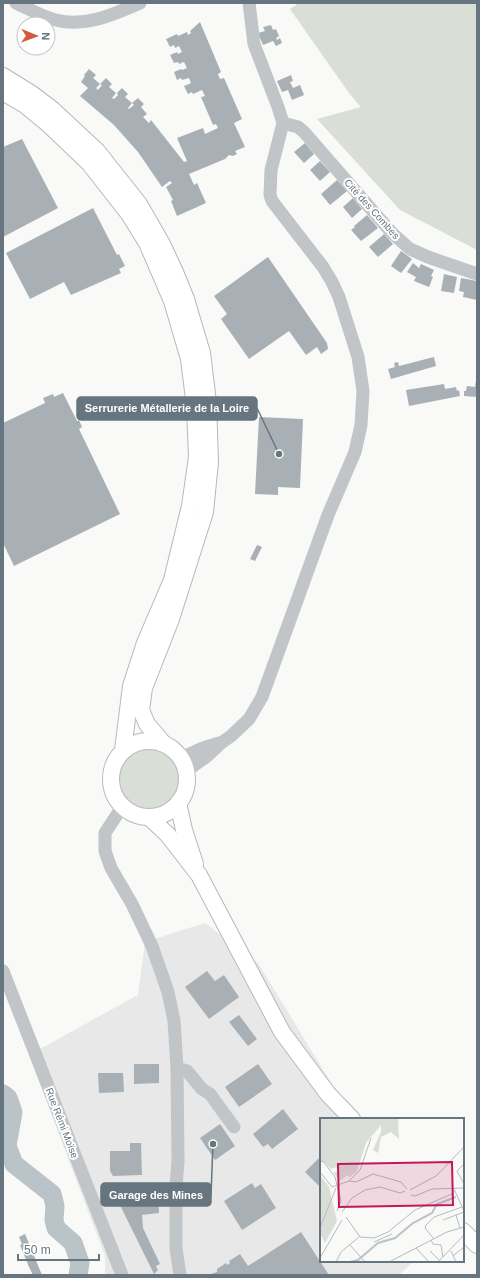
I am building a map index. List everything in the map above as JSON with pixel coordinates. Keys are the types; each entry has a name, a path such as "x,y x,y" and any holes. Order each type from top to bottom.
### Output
{"main road":[{"path":"3,76 32,94 53,110 97,151 139,204 162,244 175,272 186,299 202,353 208,402 210,462 205,512 171,619 144,688 141,710 147,724 163,743"},
{"path":"3,92 25,105 47,123 90,163 129,214 147,243 172,301 189,359 195,408 197,457 190,506 172,580 145,643 131,686 123,750"},
{"path":"149,740 163,743 170,747 184,765 187,782 184,793 178,803 160,816 149,817 134,815 122,807 114,796 111,784 111,772 115,760 123,750 135,743 149,740"},
{"path":"178,803 184,830 199,875 282,1032 328,1094 351,1118"},
{"path":"149,817 168,835 199,875"},
{"path":"464,1232 477,1245"}],"street":[{"path":"16,3 54,20 66,23 100,19 140,3"},
{"path":"184,765 206,757 231,736 249,718 262,697 328,515 355,452 361,425 363,392 358,357 339,297 323,267 272,201 270,195 271,170 283,123 254,44 249,3"},
{"name":"Cité des Combes","path":"283,123 298,127 304,132 392,233 410,249 428,257 477,274"},
{"path":"122,807 105,834 105,851 111,868 143,926 160,966 168,992 174,1021 177,1068 178,1161 176,1187 176,1248 180,1275"},
{"name":"Rue Rémi Moïse","path":"3,971 122,1275"},
{"path":"177,1068 187,1071 202,1089 210,1094 234,1127"}],"shaded area":[{"path":"299,3 477,3 477,250 400,210 317,119 361,107 349,93 290,9"},
{"path":"149,745 162,748 172,755 179,765 182,778 179,791 172,801 162,808 149,811 136,808 126,801 119,791 116,778 119,765 126,755 136,748"},
{"path":"205,923 258,963 352,1118 320,1118 320,1262 413,1262 399,1275 105,1274 105,1256 29,1055 138,995 145,942"}],"building":[{"path":"200,22 221,72 218,74 220,79 224,78 242,119 234,123 245,147 235,151 237,154 233,156 229,155 225,159 189,174 194,185 197,183 206,203 177,216 171,201 173,200 166,187 172,183 170,181 162,187 138,152 114,125 80,96 88,88 81,82 89,69 96,75 93,78 100,84 106,78 112,84 109,87 116,93 112,98 114,99 122,88 128,94 125,97 132,103 138,98 144,104 141,107 147,114 143,117 149,123 151,120 184,162 187,161 177,138 203,128 205,134 218,128 216,124 213,125 201,97 205,96 202,90 193,94 192,92 188,94 184,86 191,83 189,78 182,80 181,78 177,80 174,72 187,68 184,62 179,64 178,62 174,63 170,55 177,52 178,54 182,52 179,46 175,48 174,45 170,47 166,39 177,34 178,36 187,32 188,35 191,33 190,31","holes":["100,84 102,85 98,90 96,88","132,103 134,105 129,109 128,108"]},
{"path":"271,25 273,30 276,29 279,36 276,38 277,40 280,38 282,43 276,46 273,41 263,45 258,33 265,31 263,27"},
{"path":"291,75 293,81 290,82 293,88 300,85 304,95 292,100 288,90 282,92 277,81"},
{"path":"22,139 58,208 3,237 3,147"},
{"path":"305,143 314,154 304,163 294,152"},
{"path":"320,161 330,172 320,181 310,170"},
{"path":"337,180 347,191 330,205 321,194"},
{"path":"353,198 362,209 352,218 343,207"},
{"path":"93,208 117,255 119,254 125,266 119,269 121,273 71,295 64,282 30,299 6,253"},
{"path":"367,215 378,228 361,241 351,230"},
{"path":"384,234 393,244 378,257 369,247"},
{"path":"401,251 412,259 401,273 391,266"},
{"path":"268,257 327,343 328,349 321,354 317,347 306,355 289,331 249,359 221,319 227,314 214,296"},
{"path":"413,263 419,268 421,264 434,270 429,287 414,281 416,277 407,272"},
{"path":"444,274 457,277 454,293 441,291"},
{"path":"461,278 477,281 477,300 463,297 464,292 459,291"},
{"path":"434,357 436,366 391,379 388,369 395,367 394,363 398,362 399,366"},
{"path":"476,380 477,397 464,396 464,391 466,391 467,386 475,387"},
{"path":"444,384 445,389 456,387 457,391 459,390 460,396 409,406 406,390"},
{"path":"63,393 77,421 79,420 82,427 79,429 120,514 14,566 3,543 3,423 45,403 43,398 53,394 54,397"},
{"path":"259,417 303,419 300,488 278,487 278,495 255,494"},
{"path":"257,545 262,547 255,561 250,559"},
{"path":"207,971 215,981 224,975 239,997 209,1019 185,987"},
{"path":"239,1015 257,1039 248,1046 229,1022"},
{"path":"134,1064 159,1064 159,1083 134,1084"},
{"path":"258,1064 272,1084 239,1107 225,1087"},
{"path":"98,1073 123,1073 124,1092 99,1093"},
{"path":"283,1109 298,1129 272,1149 268,1144 263,1147 253,1134"},
{"path":"220,1124 235,1146 215,1160 200,1138"},
{"path":"130,1143 141,1143 142,1175 113,1176 110,1171 110,1151 130,1151"},
{"path":"320,1157 320,1187 305,1172"},
{"path":"252,1183 255,1188 261,1184 276,1208 242,1230 224,1201"},
{"path":"158,1187 159,1213 142,1215 143,1228 160,1264 156,1266 158,1270 154,1274 113,1191"},
{"path":"301,1232 329,1275 208,1275 217,1272 217,1269 226,1263 227,1265 230,1263 229,1261 240,1254 248,1266"},
{"path":"25,1234 42,1275 33,1275 29,1267 20,1245 22,1244 19,1237"}],"waterway":[{"path":"3,1094 8,1098 13,1112 7,1146 14,1164 52,1194 55,1206 54,1220 56,1228 73,1243 80,1263 78,1275"}],"place":[{"name":"Serrurerie Métallerie de la Loire","path":"279,454"},
{"name":"Garage des Mines","path":"213,1144"}]}
